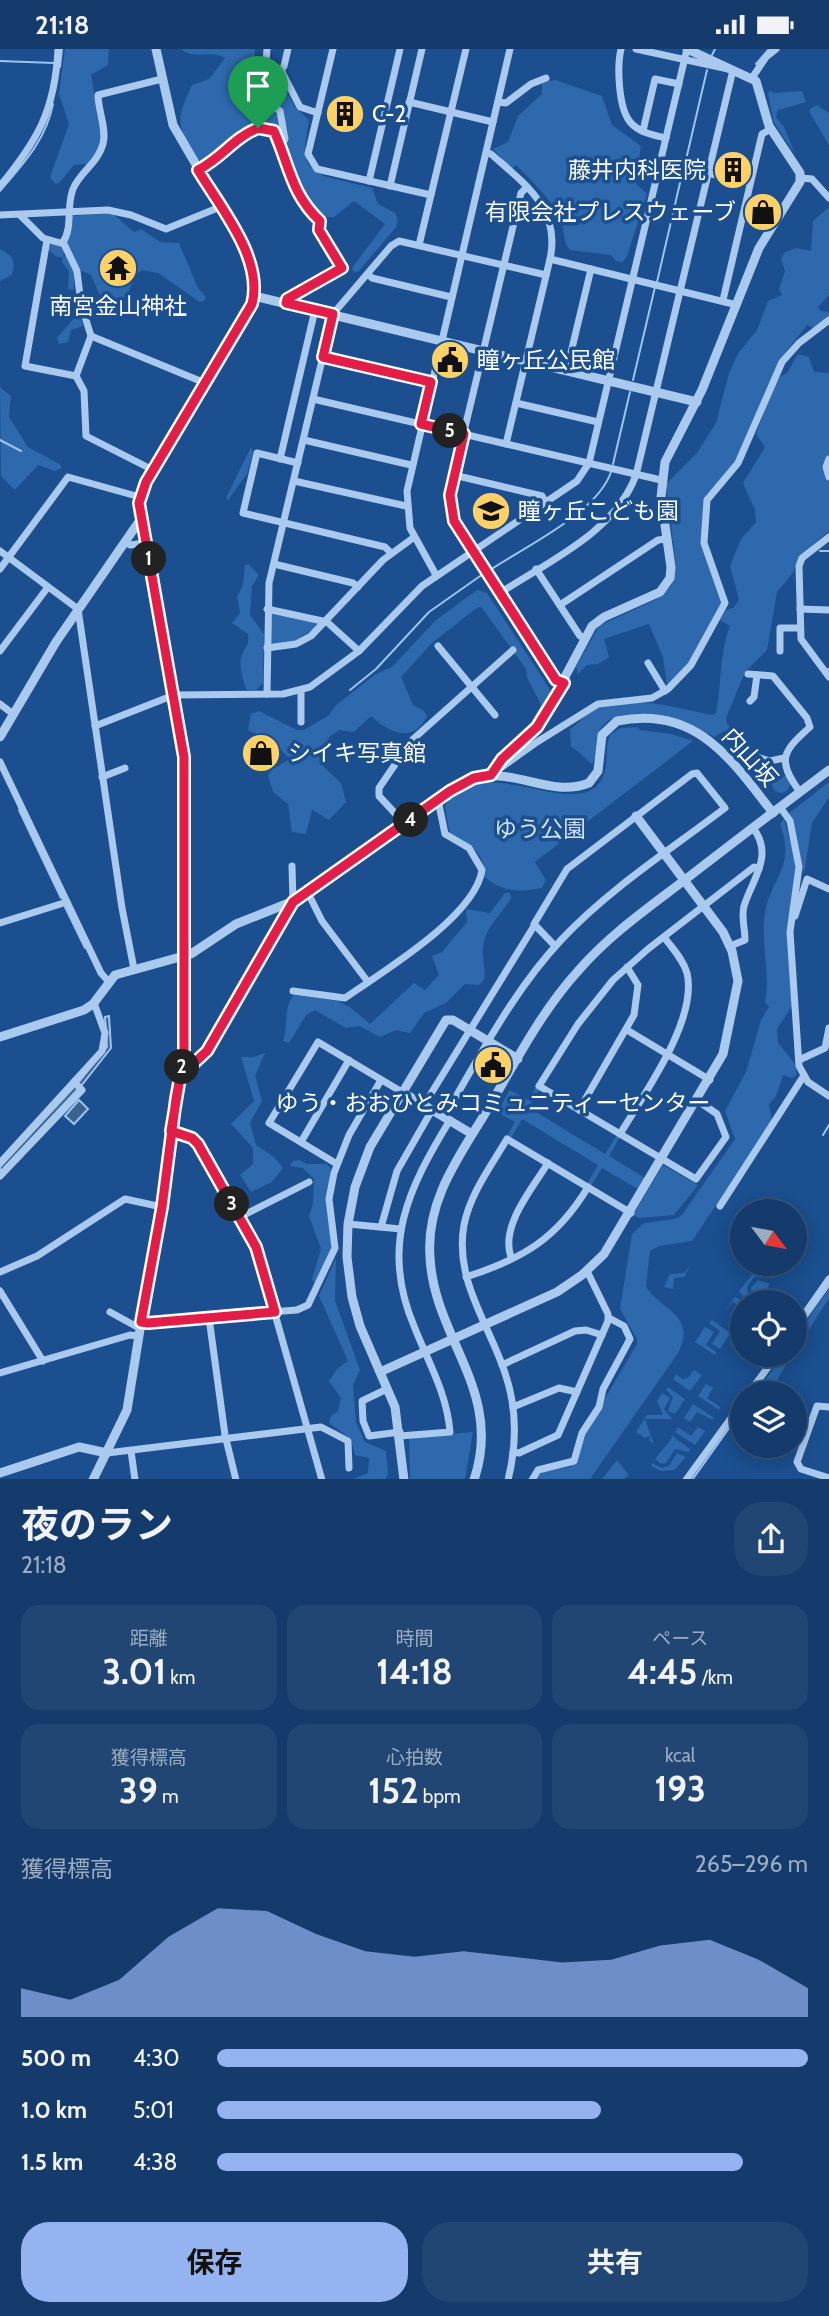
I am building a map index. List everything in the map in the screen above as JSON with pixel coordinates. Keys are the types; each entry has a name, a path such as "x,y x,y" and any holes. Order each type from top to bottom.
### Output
{"street":[{"path":"0,186 33,145 43,125 58,49"},
{"path":"93,1479 125,1416 162,1207 182,1066 185,767 141,522 140,497 254,296 256,281 251,260 173,125 156,49"},
{"path":"267,49 267,62 281,71 300,107 318,113"},
{"path":"281,145 285,139 280,111 275,107 265,108 261,103 281,71 288,49"},
{"path":"333,49 308,154 317,169 431,195"},
{"path":"369,181 400,49"},
{"path":"390,186 422,49"},
{"path":"419,245 466,49"},
{"path":"436,576 413,538 406,506 411,465 510,49"},
{"path":"621,49 617,75 627,118 643,131 666,138"},
{"path":"636,49 733,70"},
{"path":"95,726 174,695 302,691 359,651 412,594 577,481 589,463 687,49 752,78 761,90 771,129 801,178"},
{"path":"752,78 762,62 776,49"},
{"path":"500,593 609,519 622,503 636,475 733,70"},
{"path":"498,102 506,103 531,84 546,78"},
{"path":"63,242 68,233 68,213 74,187 92,167 103,144 98,95 162,79"},
{"path":"643,131 655,79 679,84"},
{"path":"409,103 493,122"},
{"path":"198,170 222,156 237,138 258,128 273,129 281,145 282,159 304,206 320,221 319,230 342,268 287,299 286,303"},
{"path":"723,300 762,134 771,129"},
{"path":"486,153 541,201 549,216 553,233 550,259 506,444"},
{"path":"661,162 750,183"},
{"path":"801,178 812,179 829,198"},
{"path":"491,775 502,759 537,727 564,683 585,638 600,619 664,588 671,572 661,480 669,453 696,402 762,241 801,178"},
{"path":"527,187 521,193 450,495 452,513 473,552 556,680 564,683"},
{"path":"0,215 116,211 166,229 220,207"},
{"path":"20,215 47,240 63,242"},
{"path":"47,240 25,366 76,376"},
{"path":"63,242 75,265 80,304 91,336 76,376 84,391 86,436 153,470"},
{"path":"267,694 267,609 274,564 333,314 394,243 419,245 546,275"},
{"path":"550,259 737,305"},
{"path":"567,369 591,269"},
{"path":"368,274 372,278 451,297"},
{"path":"254,296 657,390 696,402"},
{"path":"280,459 315,310"},
{"path":"0,1037 84,1010 94,1003 108,982 119,973 185,956 236,924 293,902 466,781 491,775 537,741 598,704 646,699 665,691 691,665 724,608 724,594 704,543 707,500 736,467 782,362 799,342 829,320"},
{"path":"91,336 205,383"},
{"path":"323,357 431,382"},
{"path":"313,398 661,480"},
{"path":"516,403 598,422"},
{"path":"303,440 411,465"},
{"path":"298,463 257,453 243,513 386,547 391,553"},
{"path":"829,459 825,467 829,477"},
{"path":"454,475 542,496 546,503"},
{"path":"0,569 68,477 140,497"},
{"path":"294,481 406,506"},
{"path":"0,737 78,610 141,522"},
{"path":"829,537 800,562 802,642 829,677"},
{"path":"267,648 304,641 327,622 391,553 413,538"},
{"path":"560,605 658,540 667,539"},
{"path":"125,541 130,545 145,543"},
{"path":"0,551 78,610 122,908 135,969"},
{"path":"274,564 353,583 358,587"},
{"path":"536,569 580,636 585,638"},
{"path":"0,651 48,587"},
{"path":"267,609 327,622 359,651"},
{"path":"800,609 829,610"},
{"path":"780,651 780,628 800,628"},
{"path":"438,646 495,715"},
{"path":"405,824 379,796 378,790 411,741 513,650"},
{"path":"648,663 665,691"},
{"path":"748,674 773,676 807,718 810,727 792,744 784,758 770,761 757,757"},
{"path":"750,701 754,697 757,675"},
{"path":"301,722 302,691"},
{"path":"0,704 13,714"},
{"name":"内山坂","path":"491,775 512,775 548,785 584,785 593,780 598,771 601,739 610,725 622,720 664,721 694,730 720,747 776,810"},
{"path":"784,758 800,792"},
{"path":"0,762 101,974 108,982"},
{"path":"103,777 125,768"},
{"path":"474,1479 481,1444 481,1413 474,1383 434,1284 430,1238 434,1210 443,1184 551,1005 590,957 620,930 829,770"},
{"path":"381,1227 397,1171 428,1108 469,1030 567,869 692,774 700,775 725,808 592,911 555,946 525,984 489,1042 415,1180 401,1229 403,1288 425,1352 446,1401 450,1432 369,1436 363,1421 362,1401 387,1389"},
{"path":"293,991 343,999 449,921 481,877 480,864 474,852 445,834 438,800"},
{"path":"776,810 790,821 799,867 791,921 799,1060 803,1077 829,1096"},
{"path":"380,1372 556,1292 587,1271 610,1245 631,1213 710,1080 726,1046 737,991 737,970 730,946 704,906 636,816"},
{"path":"730,946 745,940 744,908 764,849 753,828"},
{"path":"182,1066 192,1065 207,1051 293,902 292,866"},
{"path":"698,1101 717,1114 726,1134 725,1140 696,1179 540,1086 583,1016 627,967 754,867 759,869"},
{"path":"791,921 794,921 807,879 829,889"},
{"path":"308,893 322,921 368,982"},
{"path":"0,923 66,902"},
{"path":"534,926 555,946"},
{"path":"620,1134 668,1054 680,1027 688,981 684,965 664,937"},
{"path":"579,1109 627,1030 638,991 636,980 627,967"},
{"path":"0,1163 104,1046 105,1034 94,1003"},
{"path":"404,1479 400,1434 387,1389 360,1326 349,1287 348,1224 355,1187 366,1157 446,1020 453,1020 518,1059"},
{"path":"799,1060 827,1050 829,1028"},
{"path":"627,1030 710,1080"},
{"path":"337,1164 269,1123 318,1042 472,1134"},
{"path":"300,1142 349,1060"},
{"path":"720,1206 803,1077"},
{"path":"0,1373 130,1335 139,1329 209,1318 275,1312 309,1305 336,1242 330,1190 337,1164 349,1135 381,1080"},
{"path":"0,1176 82,1090 74,1082"},
{"path":"171,1131 195,1141 259,1254 322,1479"},
{"path":"508,1479 513,1452 513,1407 502,1364 466,1277 462,1240 468,1212 508,1139 631,1213"},
{"path":"511,1257 509,1245 513,1224 548,1163"},
{"path":"240,1217 309,1182"},
{"path":"466,1277 534,1247 557,1231 588,1187"},
{"path":"0,1272 37,1256 125,1199 162,1207"},
{"path":"348,1224 401,1229"},
{"path":"532,1479 538,1470 574,1461 582,1433 599,1407 603,1388 630,1339 624,1326 609,1318 587,1271"},
{"path":"807,1310 829,1279"},
{"path":"0,1291 43,1361"},
{"path":"110,1312 139,1329"},
{"path":"209,1318 225,1438 236,1479"},
{"path":"513,1452 519,1453 558,1434 609,1318"},
{"path":"502,1364 580,1330 602,1335"},
{"path":"513,1407 559,1388 577,1392"},
{"path":"829,1407 817,1406 797,1462 801,1469 829,1478"},
{"path":"687,1479 730,1420"},
{"path":"0,1473 79,1447 107,1453 131,1451 307,1427 326,1428 348,1441 349,1468"},
{"path":"131,1451 135,1479"},
{"path":"229,1479 234,1469"}],"green space":[{"path":"65,49 109,49 108,65 91,75 102,135 100,145 89,164 74,165 59,183 55,184 50,177 69,124 59,94"},
{"path":"181,49 255,49 253,64 241,96 261,102 278,80 282,81 294,106 309,120 305,145 308,164 323,176 372,188 378,204 395,213 398,220 396,227 359,271 354,273 352,268 385,224 354,201 334,217 320,217 307,204 276,130 259,128 247,131 215,157 208,161 198,160 183,131 183,108 192,85 209,79 225,58 214,54 192,54"},
{"path":"555,80 602,96 612,125 641,146 639,159 630,178 647,194 623,262 616,261 611,255 570,250 560,218 551,203 516,165 512,169 493,149 508,142 518,116 542,94 542,82"},
{"path":"770,90 773,93 802,91 806,102 778,110 776,117 784,127 795,154 774,123 768,94"},
{"path":"817,105 829,113 829,145 810,113 810,109"},
{"path":"829,207 829,295 818,307 821,311 829,312 829,317 813,328 807,325 785,353 736,462 707,495 701,538 723,603 689,663 667,685 663,657 649,624 604,639 609,657 598,664 587,665 578,674 576,667 599,626 657,599 671,586 676,566 666,484 697,453 716,423 729,373 739,352 757,330 768,301 782,295 779,289 785,271 781,259 785,252 797,248 811,251 813,221"},
{"path":"112,213 134,232 141,229 160,242 179,243 198,288 206,297 204,301 200,302 158,273 142,270 134,276 124,306 104,305 91,275 80,270 66,243 71,216"},
{"path":"51,243 60,243 65,251 63,257 57,257 48,250"},
{"path":"0,249 11,256 14,265 12,275 0,281"},
{"path":"67,255 74,265 74,290 68,289 69,271 62,262"},
{"path":"75,317 81,319 83,326 71,330 68,342 59,344 57,338"},
{"path":"798,354 809,357 814,372 829,373 829,454 822,467 829,483 829,531 799,556 793,573 777,592 767,650 745,672 726,718 727,724 741,736 741,740 724,731 714,737 690,725 657,716 624,715 611,719 601,728 592,764 571,746 570,729 599,707 613,703 641,702 712,715 716,713 724,647 730,626 720,620 726,610 733,608 739,600 730,566 741,539 756,522 755,510 743,483 765,447 756,434 776,379 787,373"},
{"path":"0,387 11,396 9,417 28,447 61,465 61,468 55,471 38,465 15,490 1,476"},
{"path":"251,447 253,452 247,474 227,501 227,496"},
{"path":"248,564 259,575 252,586 250,615 264,634 263,683 256,690 247,690 242,673 241,659 248,643 248,634 232,623 240,613 237,597 243,585 245,565"},
{"path":"477,590 487,593 549,688 551,696 538,720 527,729 541,705 527,677 526,669 482,608 478,607 432,643 401,677 413,705 427,716 421,725 408,733 401,733 393,731 371,716 354,732 339,730 329,737 323,766 341,783 346,802 329,820 312,810 306,834 292,832 288,804 273,792 268,776 271,770 290,759 272,741 248,730 251,714 259,711 297,730 304,730 329,715 336,705 376,674 392,667 436,620"},
{"path":"274,612 317,622 318,626 295,641 274,645 270,642 270,615"},
{"name":"ゆう公園","path":"638,727 640,730 671,734 693,741 535,862 546,880 542,888 519,890 496,885 484,876 482,861 475,850 450,836 445,806 461,790 480,783 502,783 569,794 586,792 603,777 610,735 620,728"},
{"path":"777,775 785,775 790,784 788,791 777,793 772,788 772,780"},
{"path":"829,782 829,797 812,823 804,874 789,813"},
{"path":"784,819 797,868 788,932 792,1006 777,1029 778,1043 795,1064 797,1075 792,1078 783,1075 776,1096 769,1104 772,1121 692,1241 659,1246 650,1251 646,1286 680,1321 683,1340 678,1353 590,1479 536,1479 539,1472 570,1467 576,1462 584,1434 637,1344 637,1339 620,1309 632,1234 644,1223 675,1219 682,1215 735,1139 725,1111 746,1072 761,1020 769,1007 765,1002 767,980 764,924 768,900 784,861 784,839 780,824"},
{"path":"505,893 510,893 511,898 485,939 484,980 479,985 465,984 446,1003 424,1013 410,1033 396,1030 380,1037 359,1026 346,1028 315,1010 306,1015 289,1043 283,1041 288,1006 294,995 338,1001 370,1024 414,983 425,990 439,975 432,956 442,952 467,922 466,909 490,913"},
{"path":"265,1053 255,1076 262,1101 250,1123 256,1145 274,1157 283,1168 272,1182 251,1192 240,1175 253,1164 253,1148 231,1124 254,1101 241,1057 254,1057"},
{"path":"536,1087 540,1089 529,1108 605,1154 617,1135 620,1137 609,1156 645,1178 638,1189 602,1168 591,1186 587,1184 598,1165 522,1119 511,1138 507,1136 515,1122 497,1112 510,1090 528,1100"},
{"path":"299,1160 307,1164 327,1164 331,1169 326,1199 332,1248 315,1284 312,1279 321,1249 309,1216 313,1204 314,1179 303,1168 290,1166 293,1161"},
{"path":"663,1165 698,1185 674,1215 639,1218 633,1215"},
{"path":"336,1258 335,1301 360,1370 353,1385 356,1422 365,1442 386,1451 386,1479 353,1479 368,1473 369,1458 355,1455 351,1439 329,1423 331,1416 338,1411 341,1398 329,1381 338,1368 348,1361 319,1296"},
{"path":"691,1265 684,1277 674,1278 673,1289 664,1287 670,1274 684,1273"},
{"path":"751,1276 774,1278 754,1277 747,1290 740,1290"},
{"path":"758,1280 770,1284 766,1290 751,1288"},
{"path":"829,1289 829,1298 807,1332 807,1321"},
{"path":"712,1320 730,1333 720,1349 712,1344 720,1331 709,1323"},
{"path":"705,1327 714,1332 706,1345 716,1352 715,1355 695,1342"},
{"path":"774,1367 785,1367 776,1381 765,1381"},
{"path":"694,1370 702,1375 690,1391 673,1379 676,1374 682,1379 688,1378"},
{"path":"706,1384 713,1388 707,1398 720,1407 719,1410 698,1396"},
{"path":"668,1387 685,1399 675,1414 668,1411 673,1397 666,1390"},
{"path":"662,1393 670,1398 664,1409 672,1419 645,1419 651,1435 645,1438 636,1432 647,1415 663,1415 657,1401"},
{"path":"693,1404 713,1417 713,1420 697,1412 690,1422 684,1418"},
{"path":"678,1427 691,1436 698,1427 705,1431 695,1445 675,1432"},
{"path":"473,1432 465,1479 410,1479 409,1438"},
{"path":"671,1435 691,1450 688,1452 675,1449 666,1463 661,1464 655,1459 672,1438"},
{"path":"677,1453 686,1457 674,1470 661,1471 651,1466 652,1463 662,1468 669,1466"},
{"path":"617,1460 629,1475 624,1479 602,1479"}],"shaded area":[{"path":"109,1016 111,1048 81,1086 78,1083 107,1047 105,1017"},
{"path":"75,1086 78,1089 0,1172 0,1167"},
{"path":"79,1100 88,1109 74,1124 65,1116"}],"waterway":[{"path":"60,67 62,49"},
{"path":"712,55 715,49"},
{"path":"756,64 769,49"},
{"path":"0,61 54,63"},
{"path":"685,164 707,70"},
{"path":"0,191 39,140 53,104"},
{"path":"657,282 683,170"},
{"path":"633,380 655,287"},
{"path":"613,464 630,392"},
{"path":"0,440 21,451"},
{"path":"490,570 576,515 603,487 611,472"},
{"path":"820,551 829,551"},
{"path":"350,690 376,669 429,612 483,574"},
{"path":"19,810 61,898"},
{"path":"65,907 85,948"},
{"path":"823,1135 829,1125"},
{"path":"807,1317 829,1286"},
{"path":"693,1479 730,1427"}],"place":[{"name":"C-2","path":"345,114"},
{"name":"藤井内科医院","path":"733,170"},
{"name":"有限会社プレスウェーブ","path":"763,212"},
{"name":"南宮金山神社","path":"118,268"},
{"name":"瞳ヶ丘公民館","path":"450,360"},
{"name":"瞳ヶ丘こども園","path":"491,511"},
{"name":"シイキ写真館","path":"261,753"},
{"name":"ゆう・おおひとみコミュニティーセンター","path":"493,1065"}],"route":[{"path":"258,128 237,138 222,156 198,170 251,260 256,281 252,304 146,482 139,503 185,767 184,1057 177,1088 176,1099 171,1131 162,1207 141,1322 148,1323 275,1312 256,1247 198,1144 192,1138 171,1131 182,1066 192,1065 207,1051 240,989 293,902 450,791 466,781 491,775 502,759 537,727 564,683 556,680 454,521 450,504 451,486 464,434 421,424 431,382 323,357 333,314 286,303 287,299 342,268 319,230 320,221 304,206 282,159 281,145 273,129 258,128"}]}
